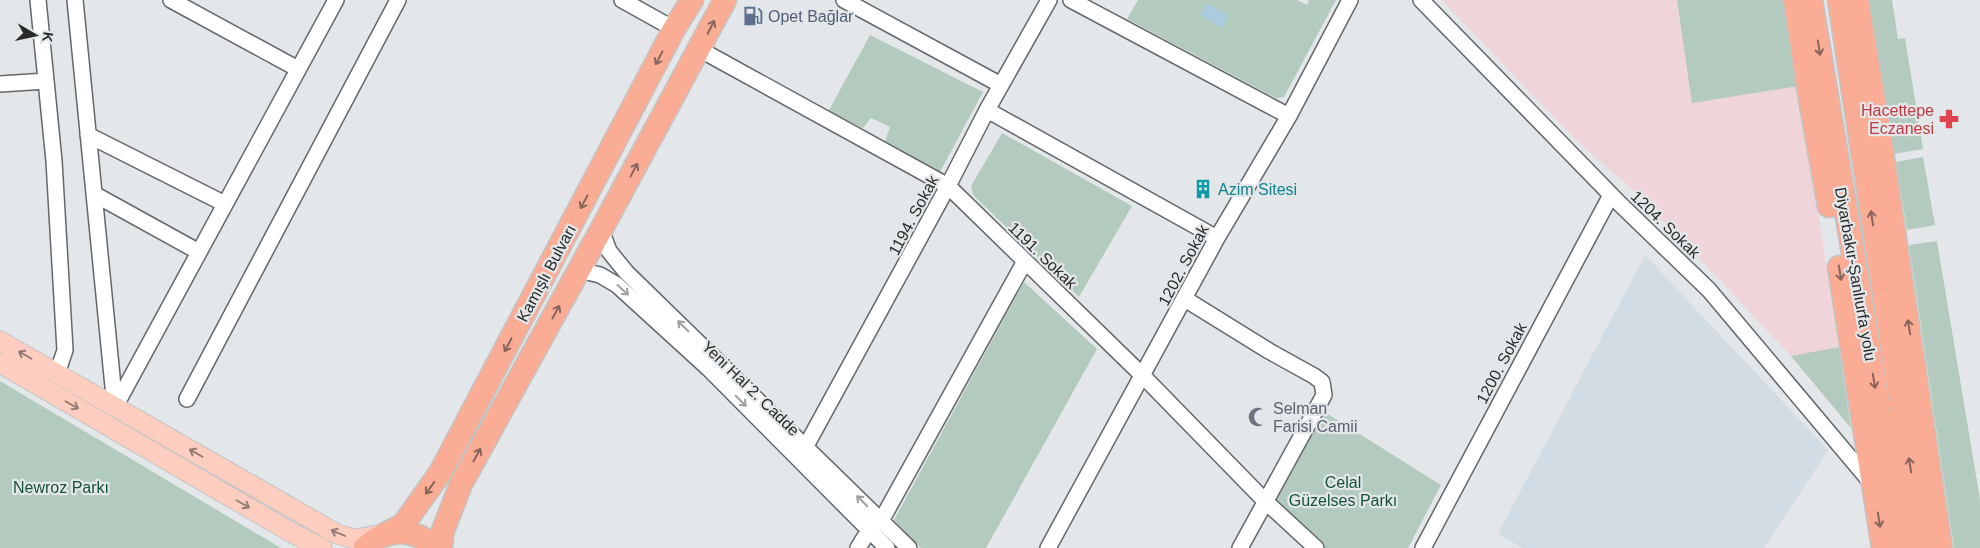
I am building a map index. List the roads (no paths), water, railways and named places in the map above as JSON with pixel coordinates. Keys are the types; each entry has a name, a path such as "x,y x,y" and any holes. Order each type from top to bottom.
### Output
{"highway":[{"name":"Kamışlı Bulvarı","path":"440,548 442,532 461,484 725,0"},
{"path":"1795,0 1883,548"},
{"name":"Diyarbakır-Şanlıurfa yolu","path":"1812,0 1902,548"},
{"name":"Diyarbakır-Şanlıurfa yolu","path":"1839,0 1923,548"},
{"path":"1857,0 1891,209 1941,548"},
{"name":"Kamışlı Bulvarı","path":"364,548 371,541 403,525 440,474 674,29 685,2"},
{"path":"1848,54 1891,209"},
{"path":"1827,97 1828,201"},
{"path":"385,534 400,532 416,534 435,548"}],"main road":[{"path":"0,340 337,534 355,539 385,534"},
{"path":"0,363 285,529 322,548"}],"street":[{"path":"38,0 54,160 65,350 57,374"},
{"path":"75,0 115,407"},
{"path":"171,0 298,69"},
{"path":"115,407 336,0"},
{"path":"187,399 398,0"},
{"path":"622,0 674,29"},
{"path":"844,0 1001,85"},
{"name":"1194. Sokak","path":"806,446 1048,0"},
{"path":"1071,0 1289,116"},
{"name":"1202. Sokak","path":"1048,548 1217,238 1289,116 1350,0"},
{"name":"1204. Sokak","path":"1421,0 1611,195 1709,290 1874,486"},
{"name":"1191. Sokak","path":"699,49 948,186 1143,376 1265,501 1316,548"},
{"path":"0,84 46,81"},
{"path":"987,110 1217,238"},
{"path":"88,135 225,204"},
{"path":"94,194 199,252"},
{"name":"1200. Sokak","path":"1423,548 1611,195"},
{"path":"601,230 609,251 626,272 909,548"},
{"path":"881,521 1025,261"},
{"name":"Yeni Hal 2. Cadde","path":"579,270 600,275 617,285 708,368 887,548"},
{"path":"1185,298 1322,382 1324,395 1240,548"},
{"path":"858,548 868,530"}],"water":[{"path":"1207,3 1229,16 1222,28 1200,15"}],"place":[{"name":"Opet Bağlar","path":"753,16"},
{"name":"Hacettepe Eczanesi","path":"1949,119"},
{"name":"Azim Sitesi","path":"1203,189"},
{"name":"Selman Farisi Camii","path":"1258,417"}],"park label":[{"name":"Newroz Parkı","path":"61,487"},
{"name":"Celal Güzelses Parkı","path":"1343,491"}]}
